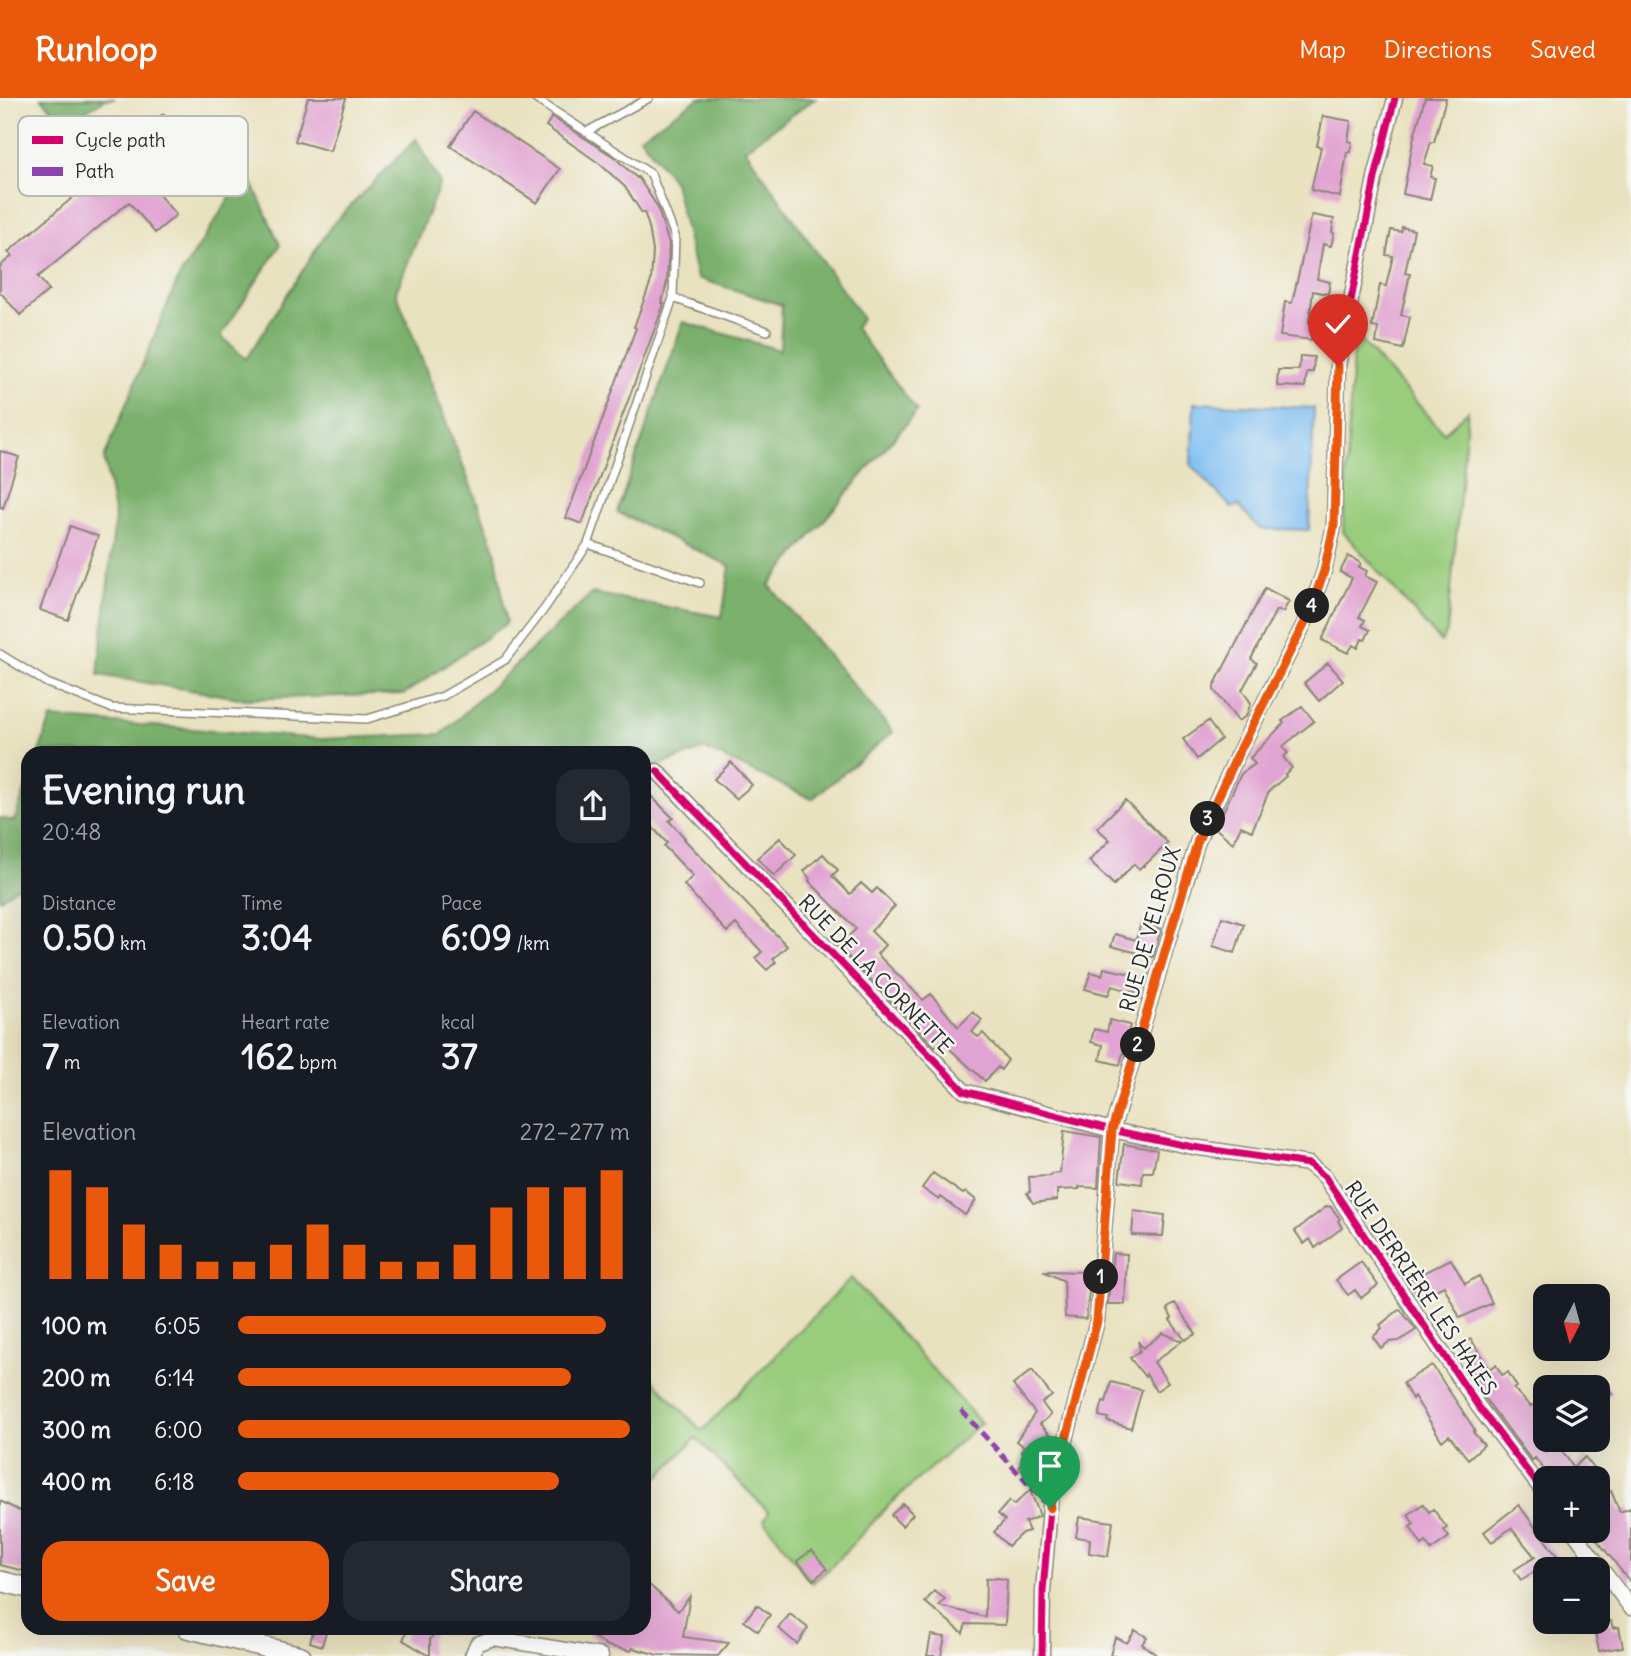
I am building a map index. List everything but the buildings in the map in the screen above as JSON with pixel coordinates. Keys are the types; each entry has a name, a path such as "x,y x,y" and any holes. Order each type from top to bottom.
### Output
{"main road":[{"path":"0,1581 21,1586"},
{"path":"216,1635 301,1656"}],"street":[{"name":"RUE DE VELROUX","path":"1042,1656 1043,1591 1051,1496 1097,1321 1112,1130 1198,840 1309,614 1324,571 1334,526 1338,366 1375,178 1395,98"},
{"name":"RUE DE LA CORNETTE","path":"657,771 964,1091 1112,1130"},
{"name":"RUE DERRIÈRE LES HAIES","path":"1112,1130 1193,1147 1309,1164 1325,1177 1478,1406 1533,1478"},
{"path":"1582,1543 1631,1608"},
{"path":"472,1656 477,1644 493,1638 601,1656"}],"lane":[{"path":"0,654 47,683 111,708 367,719 443,696 505,660 545,608 588,544 673,298 675,236 652,174 534,98"},
{"path":"586,132 649,98"},
{"path":"673,298 767,331"},
{"path":"588,544 700,583"}],"green space":[{"path":"41,98 115,98 106,99 77,116 58,116"},
{"path":"699,98 816,98 745,149 862,318 855,328 917,411 769,585 893,732 812,799 705,749 651,768 651,746 41,746 51,718 321,739 442,734 592,593 722,617 730,566 617,512 683,322 780,350 782,305 697,278 674,182 640,137"},
{"path":"416,139 440,183 396,292 495,549 507,623 404,694 245,699 98,675 115,518 104,458 178,279 231,196 248,196 248,173 280,245 221,336 246,359 331,226"},
{"path":"1354,333 1444,433 1468,411 1447,632 1441,642 1343,532"},
{"path":"21,802 21,888 18,887 0,899 0,818 14,821"},
{"path":"851,1278 981,1423 890,1504 829,1569 812,1583 764,1520 769,1512 696,1438 651,1485 651,1378 702,1431"}],"water":[{"path":"1194,403 1314,408 1309,530 1260,529 1238,505 1232,508 1191,465"}],"marked path":[{"path":"961,1410 1050,1508"}],"cycle path":[{"path":"1042,1656 1043,1591 1051,1496 1097,1321 1112,1130 1198,840 1309,614 1324,571 1334,526 1338,366 1375,178 1395,98"},
{"path":"657,771 964,1091 1112,1130 1193,1147 1309,1164 1325,1177 1478,1406 1533,1478"}],"route":[{"path":"1050,1508 1097,1321 1112,1130 1198,840 1309,614 1324,571 1334,526 1338,366"}]}
